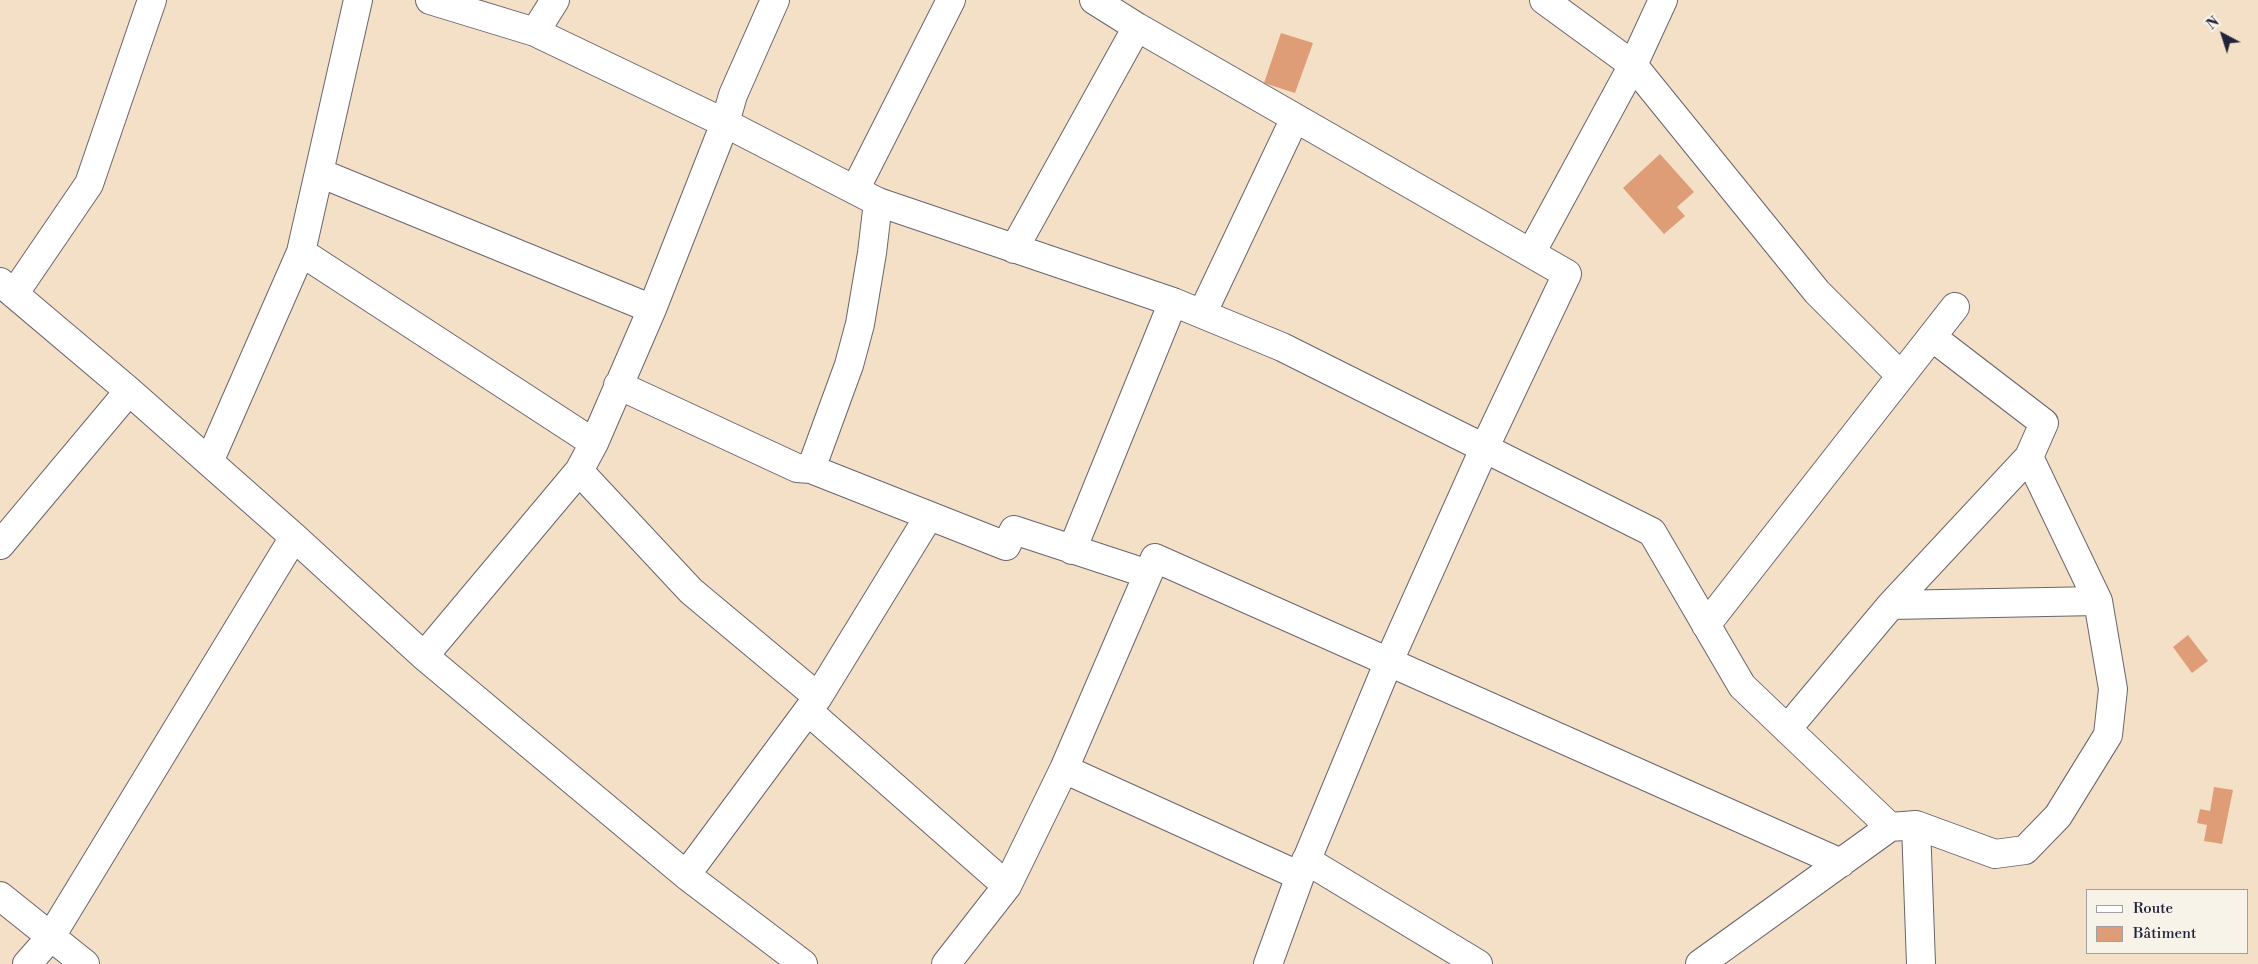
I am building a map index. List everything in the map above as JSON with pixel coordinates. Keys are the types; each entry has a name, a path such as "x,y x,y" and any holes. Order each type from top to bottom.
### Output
{"street":[{"path":"152,0 89,184 7,288 129,391 294,536 424,656 686,875 803,964"},
{"path":"209,462 301,252 358,0"},
{"path":"430,0 535,32 724,123 866,196 1014,249 1173,302 1282,347 1652,532 1742,686 1787,729 1903,826 1996,854 2025,850 2058,816 2108,735 2113,689 2098,600 2029,457"},
{"path":"535,32 555,0"},
{"path":"424,656 579,471 594,443 652,309 733,95 775,0"},
{"path":"811,469 849,365 860,324 872,253 866,196 951,0"},
{"path":"1094,0 1567,274 1484,449 1389,661 1303,868 1268,964"},
{"path":"1544,0 1633,65 1816,292 1901,376"},
{"path":"1530,254 1633,65 1663,0"},
{"path":"1014,249 1138,27"},
{"path":"1202,314 1295,118"},
{"path":"320,173 652,309"},
{"path":"301,252 594,443"},
{"path":"1072,550 1173,302"},
{"path":"1706,625 1955,307"},
{"path":"1787,729 1890,605 2029,457 2044,423 1932,336"},
{"path":"618,385 796,468 811,469 1006,546 1014,530 1148,574"},
{"path":"0,545 129,391"},
{"path":"579,471 691,591 1007,886"},
{"path":"686,875 813,704 929,516"},
{"path":"27,964 50,938 294,536"},
{"path":"946,964 1007,886 1064,770 1156,558 1841,863"},
{"path":"1890,605 2098,600"},
{"path":"1064,770 1303,868 1478,964"},
{"path":"1700,964 1729,954 1841,863 1903,826"},
{"path":"1903,826 1921,964"},
{"path":"0,896 50,938 85,964"}],"building":[{"path":"1281,33 1313,43 1295,93 1264,83"},
{"path":"1660,154 1694,192 1677,207 1685,216 1664,234 1623,188"},
{"path":"2188,635 2208,661 2192,673 2173,647"},
{"path":"2214,787 2233,790 2222,844 2204,841 2207,825 2197,823 2200,809 2210,811"}]}
